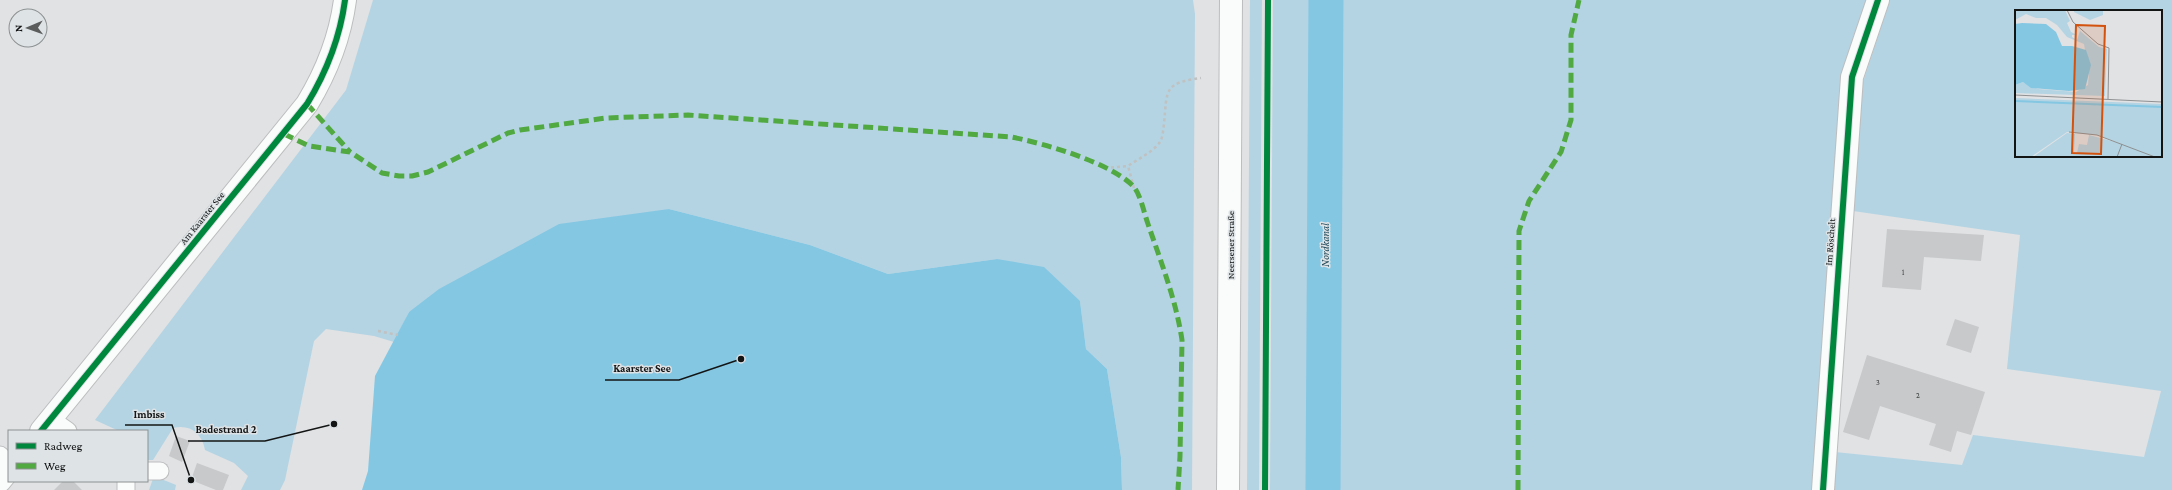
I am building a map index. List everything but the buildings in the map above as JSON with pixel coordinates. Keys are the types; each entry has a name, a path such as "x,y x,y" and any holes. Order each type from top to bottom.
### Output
{"street":[{"name":"Am Kaarster See","path":"53,427 307,104 322,80 335,46 345,0"},
{"name":"Neersener Straße","path":"1228,490 1231,0"},
{"name":"Im Röschelt","path":"1823,490 1852,77 1878,0"},
{"path":"0,481 8,471"}],"lane":[{"path":"0,455 8,463"}],"path":[{"path":"1105,168 1128,166 1160,143 1163,134 1166,100 1171,88 1181,81 1231,73"},
{"path":"1128,166 1134,188"},
{"path":"378,331 398,336"}],"shaded area":[{"path":"373,0 1193,0 1195,14 1192,490 1122,490 1121,457 1107,369 1086,349 1080,301 997,259 888,274 810,245 669,209 409,312 394,342 374,336 326,329 314,341 285,480 280,490 241,490 248,476 234,463 205,450 198,435 194,431 185,427 173,428 153,460 148,460 148,430 117,430 95,420 346,90"},
{"path":"1250,0 1262,0 1259,490 1247,490"},
{"path":"1273,0 1868,0 1813,490 1270,490"},
{"path":"1890,0 2172,0 2172,490 1833,490 1835,452 1962,465 1973,435 2144,457 2161,391 2007,369 2020,235 1853,211 1863,82"},
{"path":"154,476 176,485 175,490 149,490"}],"water":[{"path":"669,209 810,245 888,274 997,259 1044,267 1080,301 1086,349 1107,369 1121,457 1122,490 362,490 368,471 375,376 409,312 439,289 559,224"}],"waterway":[{"name":"Nordkanal","path":"1323,490 1326,0"}],"marked path":[{"path":"1518,490 1519,231 1529,201 1561,152 1571,120 1571,35 1579,0"},
{"path":"307,104 350,152"},
{"path":"284,134 309,146 350,152 382,173 399,176 412,176 428,172 508,133 520,130 606,118 688,115 1011,137 1058,149 1094,162 1124,178 1134,187 1140,200 1163,267 1176,310 1182,340 1178,490"}],"cycle path":[{"path":"42,430 307,104 321,79 332,54 340,28 345,0"},
{"path":"1265,490 1268,0"},
{"path":"1823,490 1852,77 1878,0"}],"place":[{"name":"Kaarster See","path":"741,359"},
{"name":"Badestrand 2","path":"334,424"},
{"name":"Imbiss","path":"191,480"}]}
